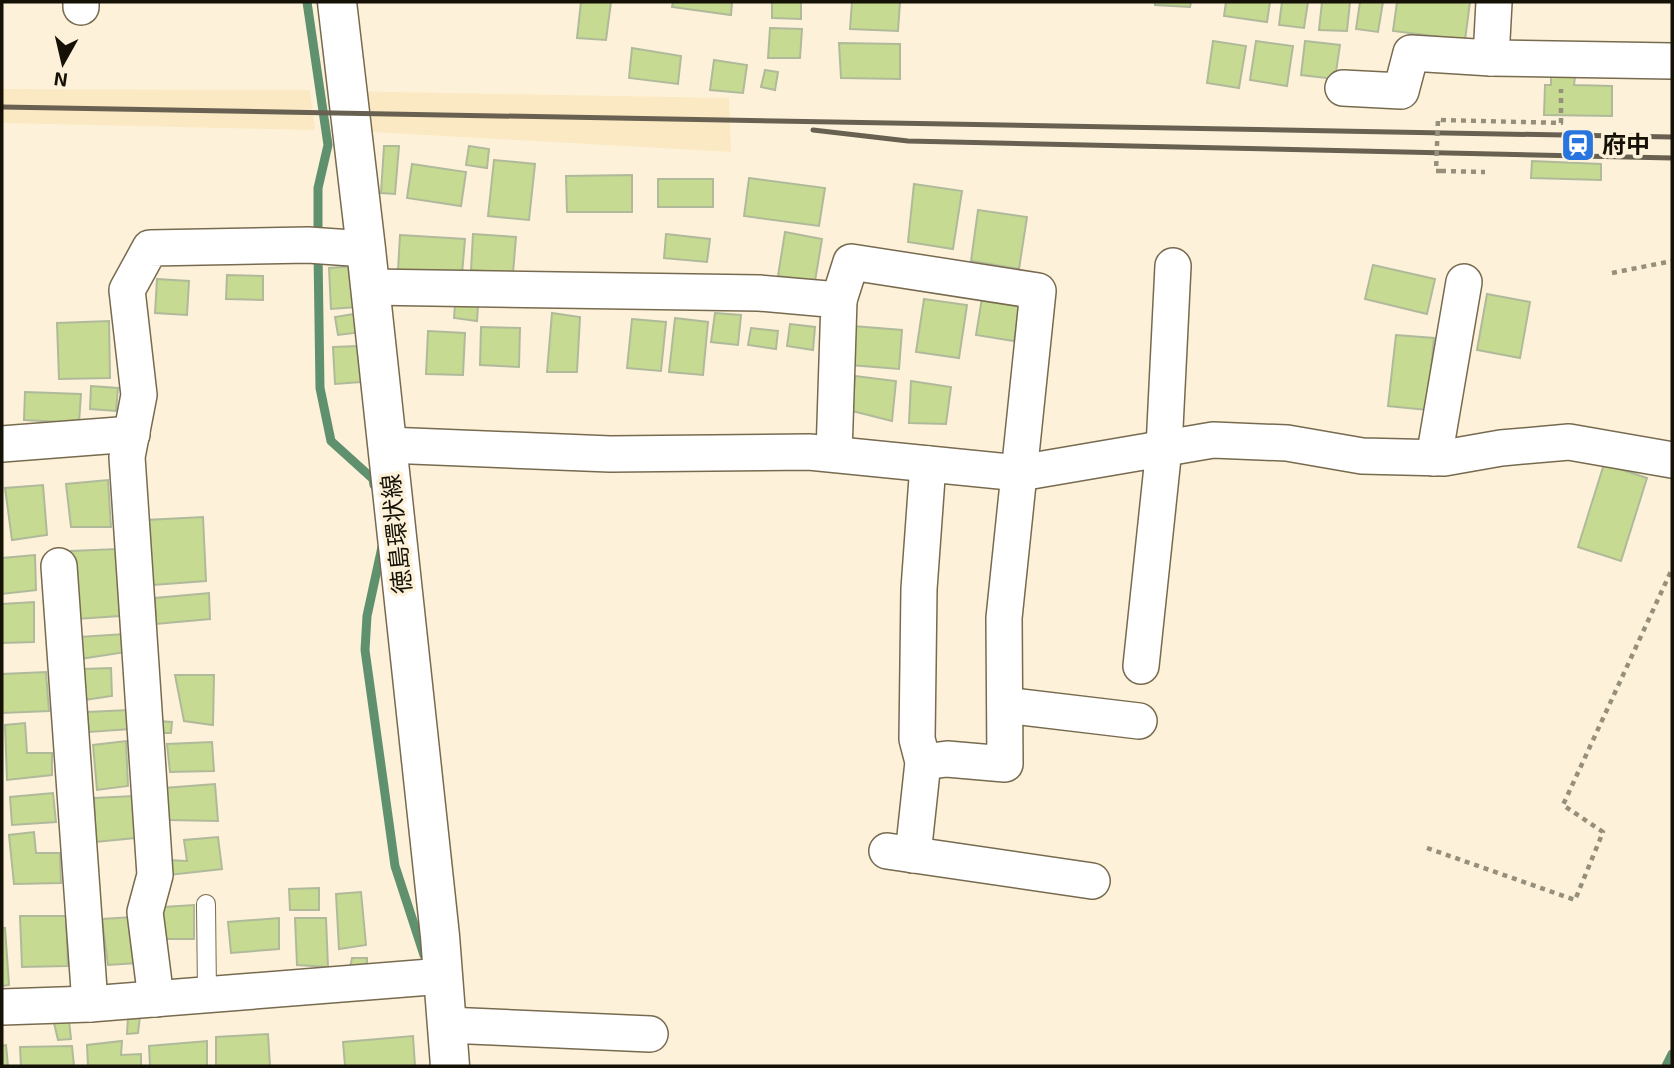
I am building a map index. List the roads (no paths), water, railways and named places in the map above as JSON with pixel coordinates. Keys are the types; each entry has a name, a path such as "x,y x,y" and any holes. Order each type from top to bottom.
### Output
{"main road":[{"name":"徳島環状線","path":"337,2 387,445 432,977 447,1025 450,1066"}],"street":[{"path":"1492,58 1494,2"},
{"path":"1343,88 1401,91 1411,53 1492,58 1672,61"},
{"path":"156,999 145,912 155,875 128,457 139,395 127,290 150,248 317,245 366,249"},
{"path":"834,454 838,300 851,262 1038,291 1004,618 1005,764 947,759 923,762"},
{"path":"1140,666 1164,448 1173,266"},
{"path":"1434,458 1464,282"},
{"path":"370,287 759,293 838,300"},
{"path":"2,444 132,434"},
{"path":"387,445 610,454 808,452 1020,473 1213,440 1287,443 1362,456 1434,458 1569,442 1672,460"},
{"path":"928,464 919,589 917,739 923,762 900,853 1073,869"},
{"path":"59,566 90,1004"},
{"path":"1005,705 1139,721"},
{"path":"2,1007 90,1004 432,977"},
{"path":"447,1025 650,1034"}],"lane":[{"path":"206,904 207,994"}],"waterway":[{"path":"307,2 328,145 318,188 318,239"},
{"path":"318,253 320,388 331,441 373,479 374,485"},
{"path":"382,547 367,616 365,650 395,866 424,955"},
{"path":"1666,1066 1672,1054"}],"railway":[{"path":"2,107 1672,137"},
{"path":"813,130 908,141 1672,158"}],"place":[{"name":"府中","path":"1578,145"}]}
